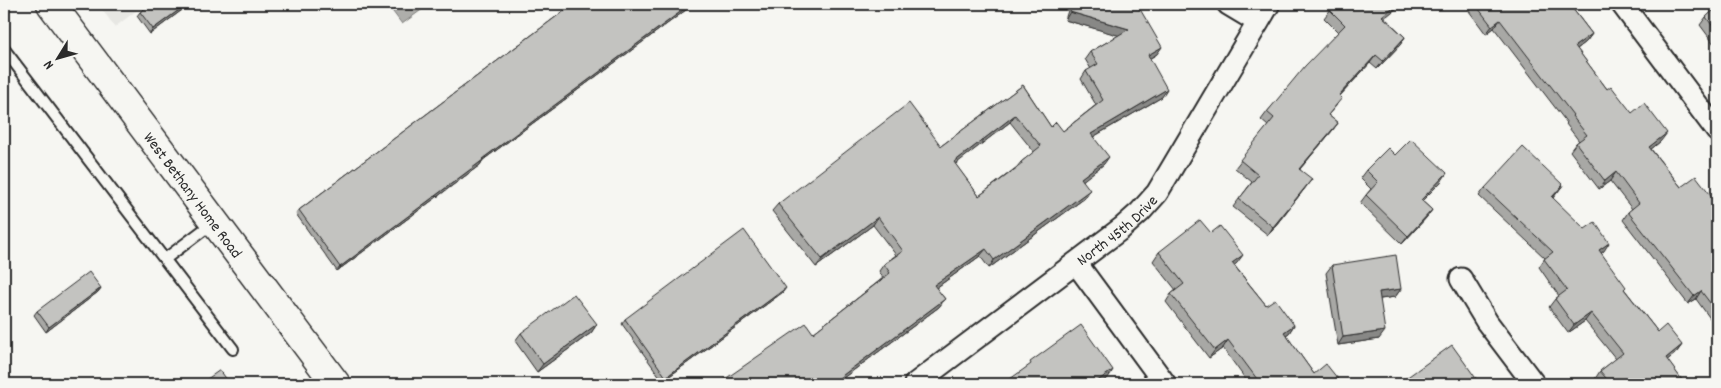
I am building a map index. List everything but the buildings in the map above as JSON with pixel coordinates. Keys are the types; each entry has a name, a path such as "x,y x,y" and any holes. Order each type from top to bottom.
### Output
{"main road":[{"name":"West Bethany Home Road","path":"51,4 336,384"}],"street":[{"name":"North 45th Drive","path":"915,384 1134,218 1157,192 1264,13 1228,4"},
{"path":"1622,4 1717,131"},
{"path":"1076,263 1165,384"},
{"path":"1461,280 1487,322 1534,384"}],"lane":[{"path":"4,48 233,349"},
{"path":"165,259 214,222"}],"shaded area":[{"path":"98,4 145,4 115,27"},
{"path":"387,4 421,4 424,8 402,24"}]}
